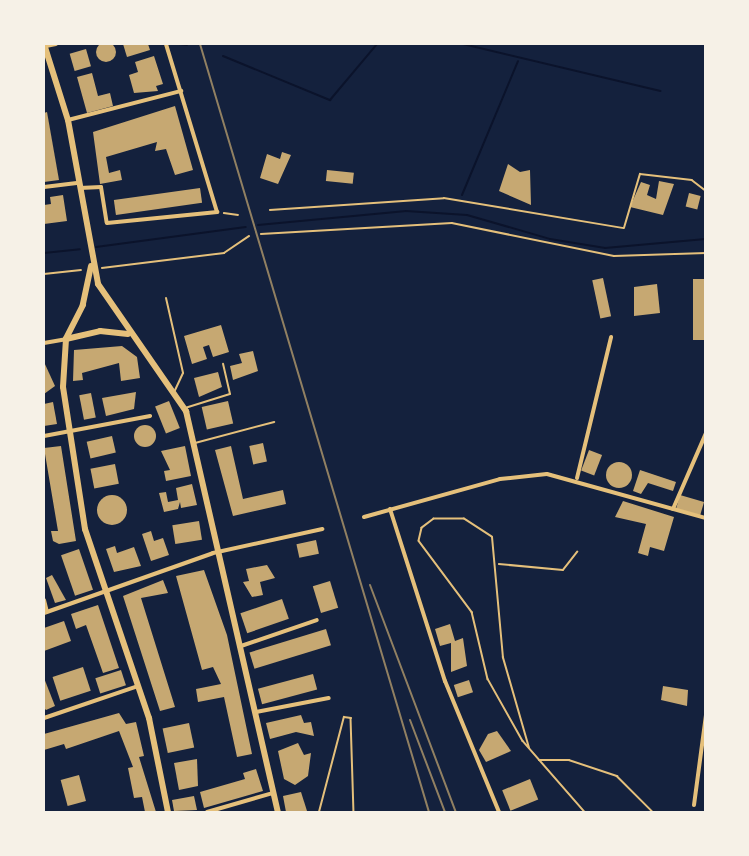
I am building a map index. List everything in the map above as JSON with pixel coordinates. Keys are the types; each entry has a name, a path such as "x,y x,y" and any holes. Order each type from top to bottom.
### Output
{"main road":[{"path":"45,45 68,120 86,222 92,276 128,334 175,390 185,408 195,443 278,813"},
{"path":"92,276 66,339 63,387 86,529 138,686 168,813"},
{"path":"66,339 100,331 128,334"}],"street":[{"path":"45,45 56,44"},
{"path":"44,187 101,186 107,223 217,212 166,44"},
{"path":"68,120 181,91"},
{"path":"577,478 611,337"},
{"path":"44,343 66,339"},
{"path":"44,436 150,416"},
{"path":"673,509 705,433"},
{"path":"364,516 520,475 577,478 705,518"},
{"path":"390,509 445,681 499,813"},
{"path":"44,600 45,612 219,551 322,529"},
{"path":"241,646 317,620"},
{"path":"44,718 138,686"},
{"path":"256,712 328,698"},
{"path":"694,805 705,715"},
{"path":"207,813 274,793"}],"lane":[{"path":"166,298 183,373 175,390"},
{"path":"185,408 230,394 223,364"},
{"path":"195,443 274,422"}],"path":[{"path":"270,210 444,198 624,228 640,174 692,180 705,191"},
{"path":"217,212 238,215"},
{"path":"261,234 441,223 614,256 705,253"},
{"path":"44,274 82,270 92,276 99,268 224,253 249,236"},
{"path":"530,748 503,658 498,564 492,537 473,522 445,516 422,528 422,549 472,612 488,678 530,748 585,813"},
{"path":"498,564 565,570 577,552"},
{"path":"319,813 344,717 351,718 354,813"},
{"path":"538,760 569,760 617,776 653,813"}],"building":[{"path":"102,42 110,42 116,48 116,56 110,62 102,62 96,56 96,48"},
{"path":"123,44 148,44 150,50 127,57"},
{"path":"86,49 91,66 75,71 70,54"},
{"path":"154,56 163,84 156,86 158,91 134,93 129,75 138,72 135,62"},
{"path":"92,73 98,96 110,93 113,106 87,113 77,77"},
{"path":"175,106 193,170 175,175 166,149 155,151 157,142 106,157 109,173 120,170 122,180 100,184 93,132"},
{"path":"47,112 59,180 44,182 44,113"},
{"path":"282,152 291,155 278,184 260,178 267,154 280,159"},
{"path":"508,164 520,172 530,170 531,205 499,191"},
{"path":"327,170 354,173 353,184 326,181"},
{"path":"659,181 674,184 663,215 630,207 641,182 650,185 647,195 656,199"},
{"path":"200,188 202,203 116,215 114,200"},
{"path":"689,193 701,196 697,209 686,207"},
{"path":"63,195 67,221 44,224 44,205 51,204 50,197"},
{"path":"603,278 611,316 600,318 592,280"},
{"path":"693,279 706,279 706,340 693,340"},
{"path":"657,284 660,313 634,316 634,287"},
{"path":"221,325 229,352 213,357 209,345 203,347 207,359 192,364 184,336"},
{"path":"122,346 137,357 140,378 121,381 119,363 82,373 83,380 73,381 74,350"},
{"path":"253,351 258,371 233,380 230,366 242,363 239,354"},
{"path":"44,362 55,386 44,394"},
{"path":"218,372 222,387 199,397 194,378"},
{"path":"136,392 134,409 106,416 102,398"},
{"path":"91,393 96,418 84,420 79,395"},
{"path":"169,401 180,428 166,434 155,407"},
{"path":"228,401 233,423 207,429 202,407"},
{"path":"53,402 57,424 44,426 44,404"},
{"path":"145,425 153,428 156,436 153,444 145,447 137,444 134,436 137,428"},
{"path":"112,436 116,453 90,458 87,442"},
{"path":"263,443 267,462 253,464 249,446"},
{"path":"61,446 76,541 59,544 53,541 51,531 58,531 44,448"},
{"path":"185,446 191,476 166,481 164,471 170,470 161,451"},
{"path":"231,446 243,499 283,490 286,504 233,516 215,450"},
{"path":"589,450 602,455 594,476 581,471"},
{"path":"619,462 628,466 632,475 628,484 619,488 610,484 606,475 610,466"},
{"path":"115,464 119,484 94,488 90,469"},
{"path":"640,470 676,482 673,491 648,483 641,494 633,491"},
{"path":"192,484 197,505 181,508 180,502 178,509 164,512 159,493 166,492 168,502 178,500 176,488"},
{"path":"112,495 118,496 126,504 126,516 118,524 112,525 106,524 98,516 97,510 98,504 106,496"},
{"path":"680,495 704,502 700,515 676,508"},
{"path":"623,501 674,517 664,551 650,547 648,556 638,553 646,524 615,517"},
{"path":"199,521 202,540 175,544 172,525"},
{"path":"151,531 154,541 163,538 169,555 151,561 142,534"},
{"path":"316,540 319,554 299,558 296,544"},
{"path":"115,546 117,553 134,547 141,566 114,572 106,549"},
{"path":"79,549 93,590 75,596 61,555"},
{"path":"267,565 275,578 260,582 263,595 252,597 243,582 249,581 246,569"},
{"path":"204,570 227,635 252,754 237,757 224,697 198,702 196,689 221,684 213,667 202,670 176,576"},
{"path":"52,575 66,600 55,603 46,578"},
{"path":"163,580 168,593 141,598 175,707 160,711 123,596"},
{"path":"330,581 338,608 321,613 313,586"},
{"path":"282,599 289,619 247,633 240,613"},
{"path":"98,605 119,668 103,673 86,625 76,629 71,614"},
{"path":"64,621 71,641 44,651 44,628"},
{"path":"450,624 455,641 463,638 467,666 451,672 451,643 440,646 435,629"},
{"path":"326,629 331,645 254,669 249,652"},
{"path":"83,667 91,691 60,701 53,677"},
{"path":"121,670 126,685 100,694 95,678"},
{"path":"313,674 317,689 262,704 258,689"},
{"path":"44,678 55,706 46,710 44,708"},
{"path":"469,680 473,692 458,697 454,685"},
{"path":"663,686 688,690 687,706 661,700"},
{"path":"119,713 126,724 136,722 144,756 139,757 156,812 145,812 142,797 134,798 128,768 133,767 119,731 66,749 64,744 44,750 44,734"},
{"path":"301,715 304,723 311,722 314,736 296,732 270,739 266,723"},
{"path":"189,723 194,747 168,753 163,729"},
{"path":"497,731 511,751 486,762 479,750 488,734"},
{"path":"298,743 304,755 311,753 308,776 295,785 284,779 278,751"},
{"path":"197,759 198,786 179,790 174,763"},
{"path":"256,769 263,791 204,808 200,792 245,779 243,773"},
{"path":"79,775 86,801 68,806 61,780"},
{"path":"530,779 538,799 510,811 502,790"},
{"path":"301,792 307,811 286,812 283,796"},
{"path":"194,796 197,810 174,811 172,800"}],"waterway":[{"path":"179,44 187,45"},
{"path":"223,56 330,100 377,44"},
{"path":"463,44 660,91"},
{"path":"462,195 518,61"},
{"path":"258,225 406,211 467,215 550,239 605,248 706,239"},
{"path":"96,247 246,227"},
{"path":"44,253 80,249"}],"railway":[{"path":"200,44 429,812"},
{"path":"370,585 456,812"},
{"path":"410,720 445,812"}]}
